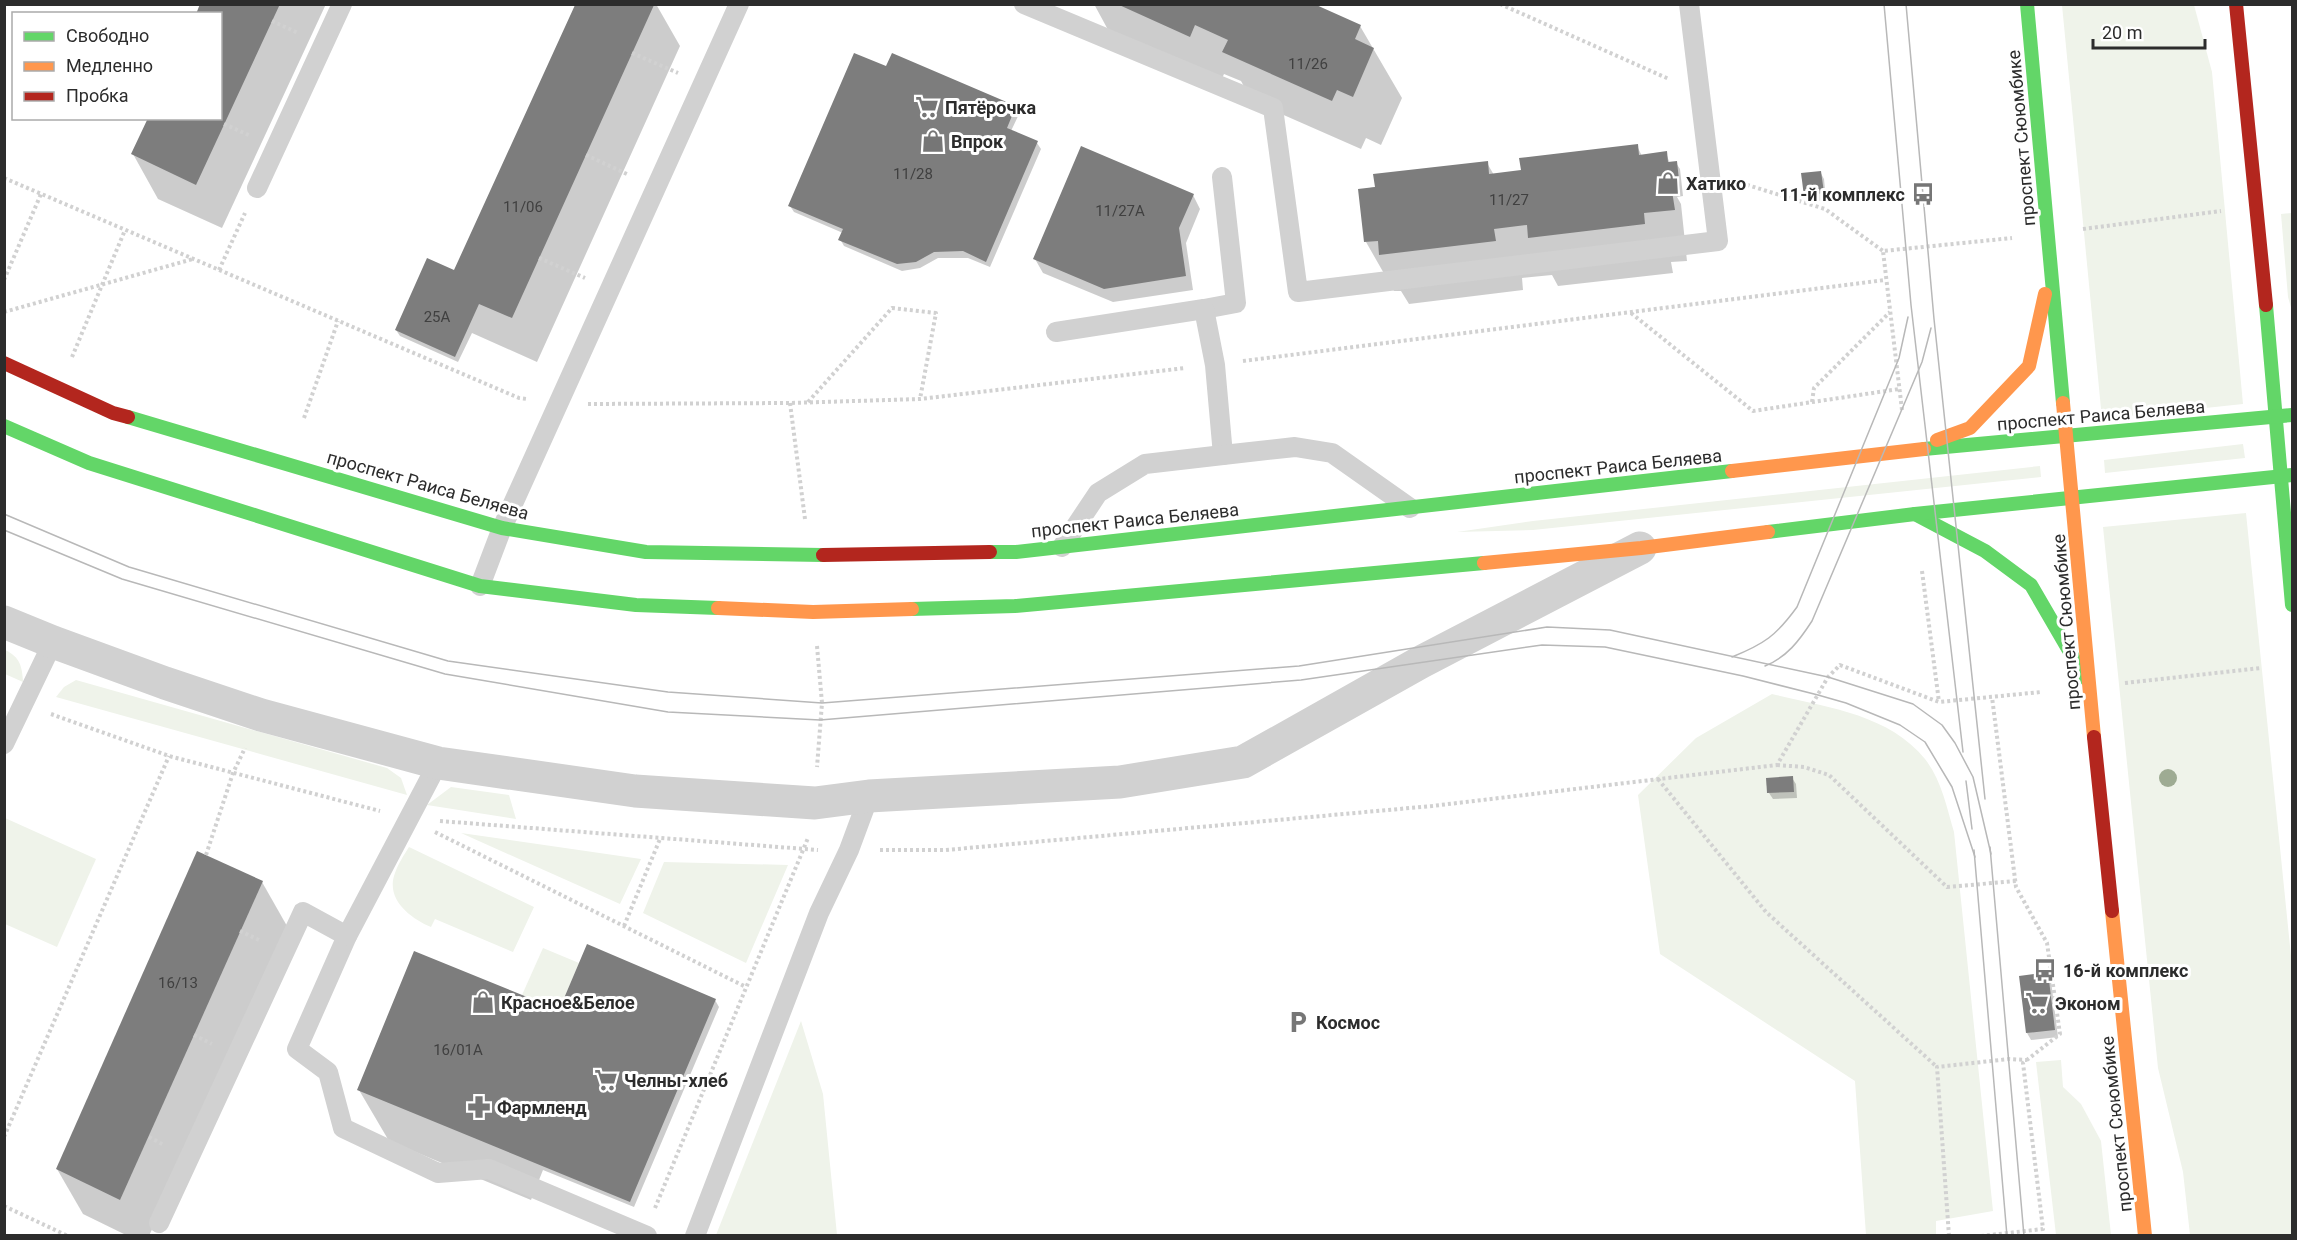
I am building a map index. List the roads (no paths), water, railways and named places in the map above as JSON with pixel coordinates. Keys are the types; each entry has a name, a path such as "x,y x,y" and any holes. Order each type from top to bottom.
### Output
{"street":[{"name":"проспект Сююмбике","path":"2027,4 2090,687 2145,1236"},
{"path":"2236,4 2275,417 2287,476 2292,605"},
{"path":"2260,252 2282,333"},
{"path":"1906,451 1970,428 2029,366 2052,266"},
{"name":"проспект Раиса Беляева","path":"4,363 112,413 502,528 646,552 855,554 1016,552 1906,451 2292,416"},
{"path":"4,426 89,463 480,585 636,605 790,611 1015,606 1641,548 1915,514 2287,476"},
{"path":"1915,514 1985,551 2031,585 2090,687"},
{"path":"4,622 165,683 261,715 438,763 635,791 815,802 869,796 1120,782 1243,762 1421,662 1641,548"}],"lane":[{"path":"257,188 342,4"},
{"path":"480,585 502,528 739,4"},
{"path":"1024,4 1273,108 1298,292 1718,241 1689,4"},
{"path":"1056,332 1236,303 1222,177"},
{"path":"1204,309 1215,365 1223,455"},
{"path":"1062,547 1098,493 1145,464 1294,447 1332,453 1410,508"},
{"path":"4,744 53,642"},
{"path":"438,763 407,818 347,936 297,1049 328,1072 343,1128 438,1173 489,1169 646,1235"},
{"path":"695,1236 819,914 849,850 869,796"},
{"path":"159,1223 303,912 347,936"}],"tram line":[{"path":"1884,4 1911,305 1963,752"},
{"path":"1906,4 1934,319 1985,799"},
{"path":"1732,657 1769,638 1797,607 1899,358 1908,317"},
{"path":"1765,666 1792,648 1812,621 1922,362 1931,328"},
{"path":"4,514 129,567 448,661 668,692 822,703 1299,666 1547,627 1610,630 1828,677 1913,704 1942,725 1955,743 1973,777 1991,854"},
{"path":"4,530 122,579 445,674 668,712 820,720 1301,680 1542,645 1605,647 1743,676 1818,695 1846,703 1900,725 1925,742 1952,787 1975,857"},
{"path":"1966,781 1972,829"},
{"path":"1990,847 2024,1236"},
{"path":"1974,850 2007,1236"}],"place":[{"name":"Пятёрочка","path":"927,107"},
{"name":"Впрок","path":"933,141"},
{"name":"Хатико","path":"1668,183"},
{"name":"11-й комплекс","path":"1923,194"},
{"name":"16-й комплекс","path":"2045,970"},
{"name":"Красное&Белое","path":"483,1002"},
{"name":"Эконом","path":"2037,1003"},
{"name":"Космос","path":"1298,1022"},
{"name":"Челны-хлеб","path":"606,1080"},
{"name":"Фармленд","path":"479,1107"}]}
